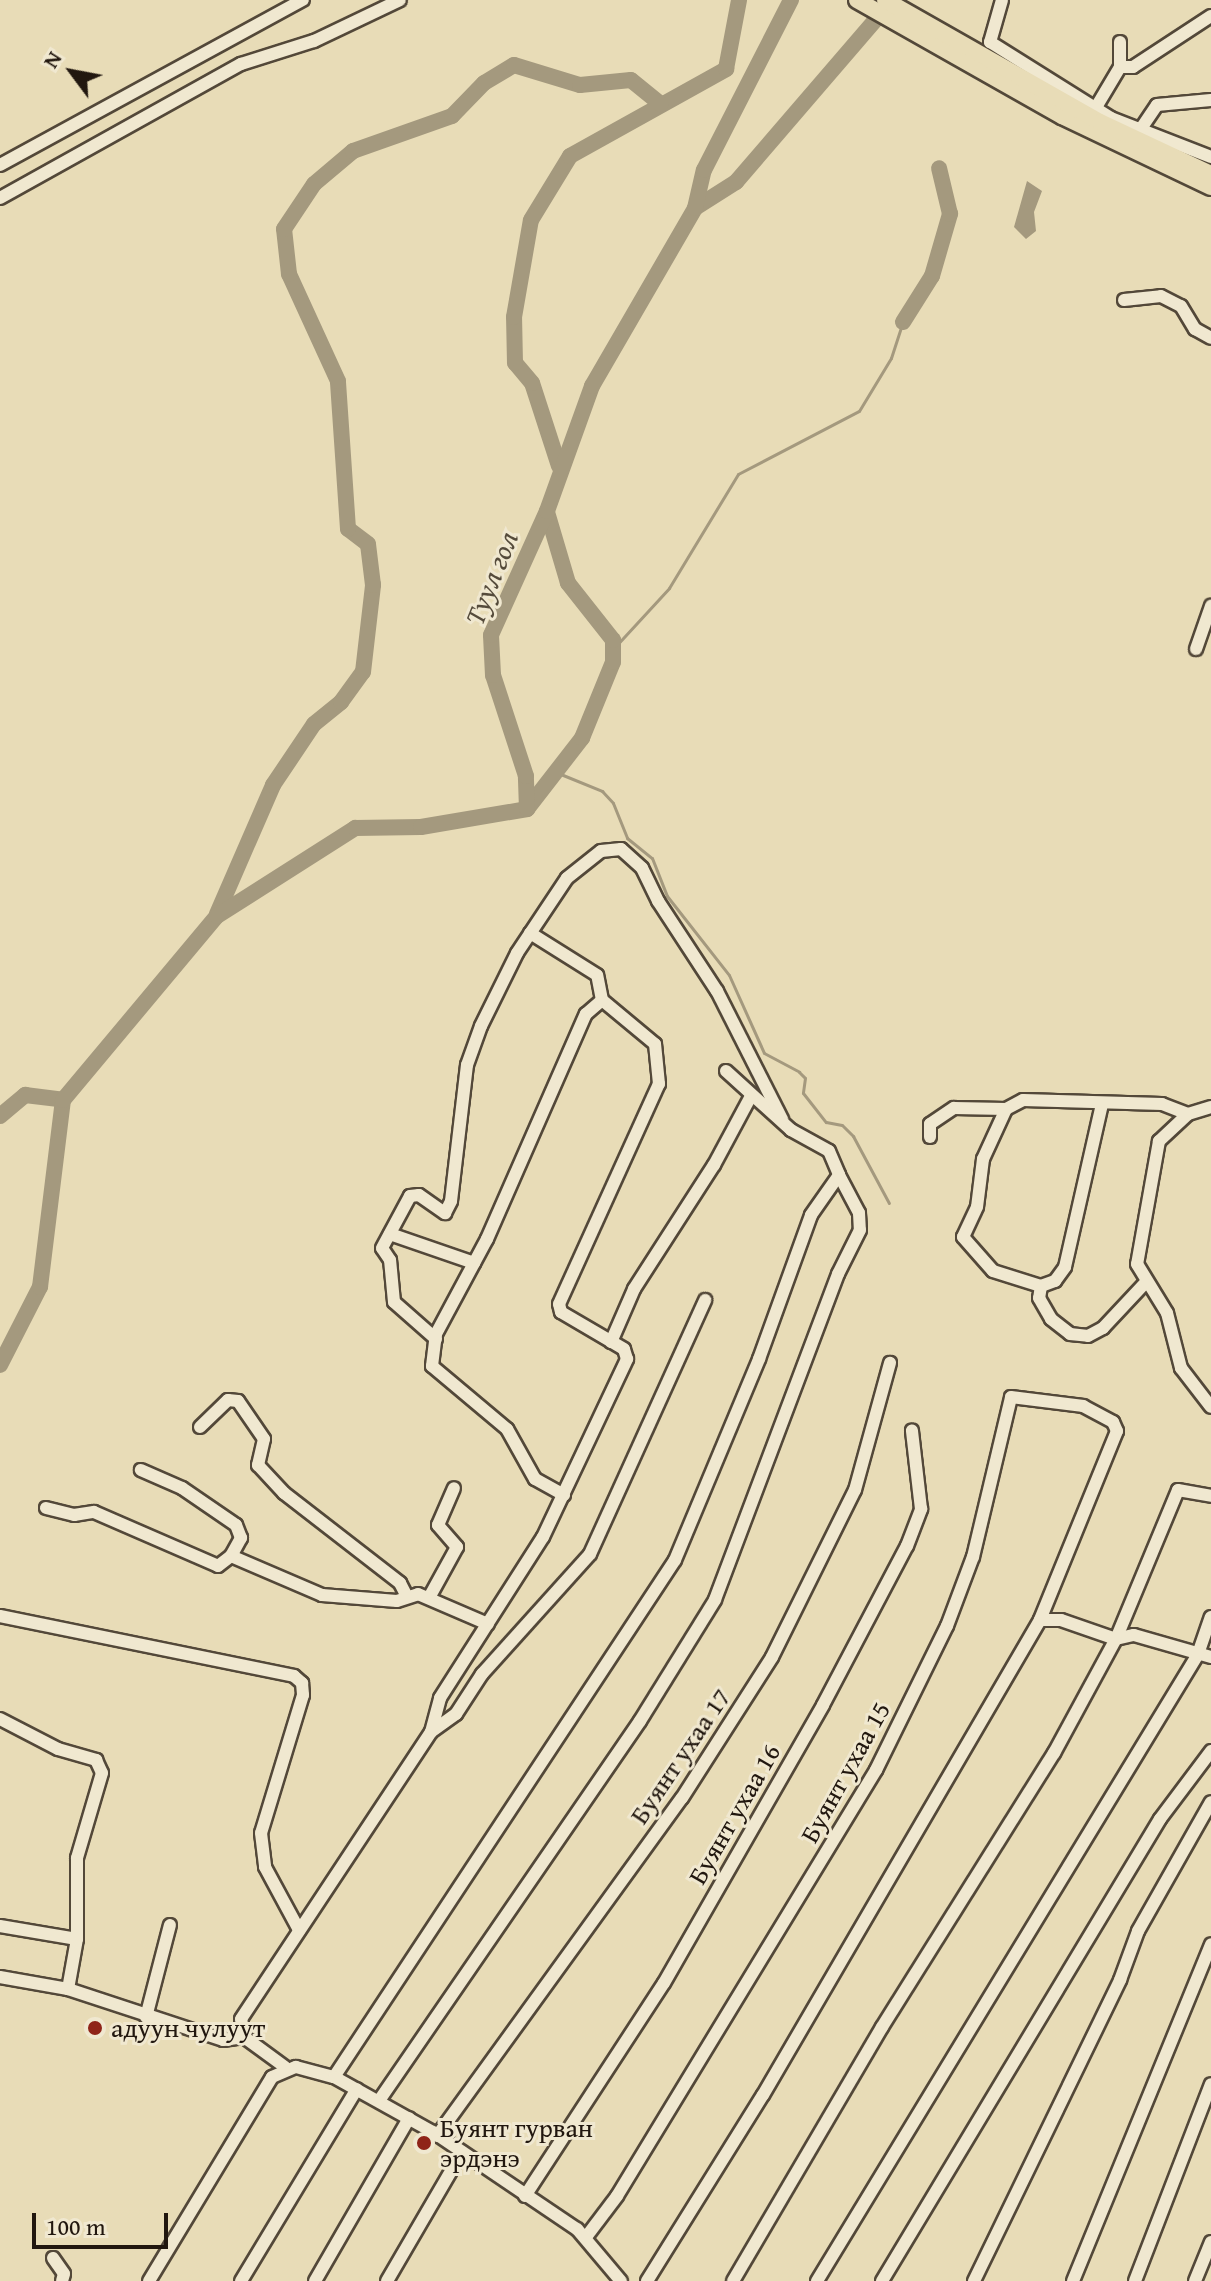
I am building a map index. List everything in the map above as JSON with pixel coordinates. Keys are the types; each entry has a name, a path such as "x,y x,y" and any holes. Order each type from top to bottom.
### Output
{"main road":[{"path":"857,0 1211,187"},
{"path":"885,0 957,52 1099,114 1211,174"}],"street":[{"path":"0,165 303,0"},
{"path":"0,198 241,64 314,41 400,0"},
{"path":"1002,0 990,42 1099,114 1120,67 1120,42"},
{"path":"1120,67 1133,67 1211,16"},
{"path":"1211,100 1157,105 1137,135 1211,157"},
{"path":"1124,300 1161,296 1181,306 1195,329 1211,338"},
{"path":"1196,649 1211,606"},
{"path":"379,2101 640,1721 715,1600 838,1274 860,1230 859,1213 829,1151 791,1130 782,1119 717,991 635,858 621,849 601,851 567,878 530,933 467,1065 451,1201 442,1214 419,1195 410,1196 382,1248 390,1260 394,1302 436,1339"},
{"path":"244,2037 241,2019 246,2009 431,1732 440,1698 564,1495 627,1359 624,1349 561,1312 559,1304 659,1084 660,1067 651,1036 602,1000 597,975 530,933"},
{"path":"564,1495 535,1479 507,1429 432,1366 436,1339 474,1263 586,1014 602,1000"},
{"path":"726,1071 751,1096 782,1119"},
{"path":"611,1342 634,1289 714,1165 751,1096"},
{"path":"930,1137 930,1124 954,1108 1006,1109 1023,1100 1162,1104 1188,1114"},
{"path":"1006,1109 983,1159 977,1207 963,1237 993,1271 1041,1286 1055,1281 1065,1267 1102,1104"},
{"path":"1211,1107 1188,1114 1159,1141 1137,1264 1167,1313 1181,1368 1211,1407"},
{"path":"334,2077 675,1560 759,1359 811,1215 839,1175"},
{"path":"390,1234 474,1263"},
{"path":"1041,1286 1039,1298 1051,1319 1070,1334 1088,1336 1103,1328 1146,1282"},
{"path":"431,1732 456,1714 482,1674 590,1554 705,1300"},
{"name":"Буянт ухаа 17","path":"437,2136 682,1798 772,1657 855,1490 890,1363"},
{"name":"Буянт ухаа 15","path":"586,2237 617,2196 882,1757 947,1626 973,1557 1011,1397 1083,1406 1113,1422 1117,1431 1040,1620"},
{"path":"200,1427 228,1400 238,1401 264,1439 258,1465 284,1493 400,1583 406,1595"},
{"name":"Буянт ухаа 16","path":"525,2196 664,1983 823,1705 907,1546 921,1509 912,1431"},
{"path":"46,1508 74,1515 94,1512 218,1566 231,1556 241,1538 236,1525 182,1488 141,1470"},
{"path":"430,1596 457,1547 438,1525 454,1488"},
{"path":"733,2281 882,2027 1054,1753 1116,1639 1178,1490 1211,1496"},
{"path":"231,1556 322,1595 397,1601 406,1595 430,1596 488,1624"},
{"path":"0,1616 294,1676 302,1683 303,1695 261,1833 265,1867 299,1930"},
{"path":"817,2281 1204,1655 1211,1617"},
{"path":"647,2281 763,2095 1040,1620 1061,1620 1116,1639 1134,1635 1204,1655"},
{"path":"0,1719 58,1749 96,1760 102,1773 77,1858 77,1939 68,1989"},
{"path":"882,2281 1146,1842 1210,1755"},
{"path":"974,2281 1120,1980 1138,1931 1211,1802"},
{"path":"146,2017 170,1925"},
{"path":"0,1926 77,1939"},
{"path":"1073,2281 1211,1944"},
{"path":"0,1977 68,1989 223,2040 244,2037 285,2067 334,2077 409,2118 586,2237 621,2281"},
{"path":"149,2281 272,2077 285,2067"},
{"path":"1135,2281 1211,2084"},
{"path":"241,2281 357,2089"},
{"path":"315,2281 409,2118"},
{"path":"387,2281 462,2152"},
{"path":"1195,2281 1211,2242"},
{"path":"53,2258 64,2274 62,2281"}],"shaded area":[{"path":"1027,181 1042,191 1034,212 1036,231 1026,239 1014,227"}],"waterway":[{"name":"Туул гол","path":"559,466 532,383 515,363 514,317 531,220 570,156 726,69 739,0"},
{"name":"Туул гол","path":"0,1365 40,1287 63,1100 217,916 355,828 421,827 527,809 526,776 493,675 491,635 547,511 592,386 695,208 704,170 791,0"},
{"path":"695,208 736,182 888,5"},
{"path":"217,914 273,785 314,724 341,702 363,672 373,585 368,544 348,529 338,381 289,274 284,229 314,184 353,151 452,116 484,83 514,65 580,85 631,80 661,104"},
{"path":"903,322 932,276 950,214 939,168"},
{"path":"613,649 669,588 738,474 859,411 891,358 903,322"},
{"path":"527,809 582,738 613,662 613,640 568,583 547,512"},
{"path":"558,773 602,791 613,803 627,838 652,858 667,896 729,975 764,1053 805,1078 803,1093 826,1122 842,1125 853,1136 889,1203"},
{"name":"Туул гол","path":"0,1116 25,1095 63,1100"}],"place":[{"name":"адуун чулуут","path":"95,2028"},
{"name":"Буянт гурван эрдэнэ","path":"424,2143"}]}
